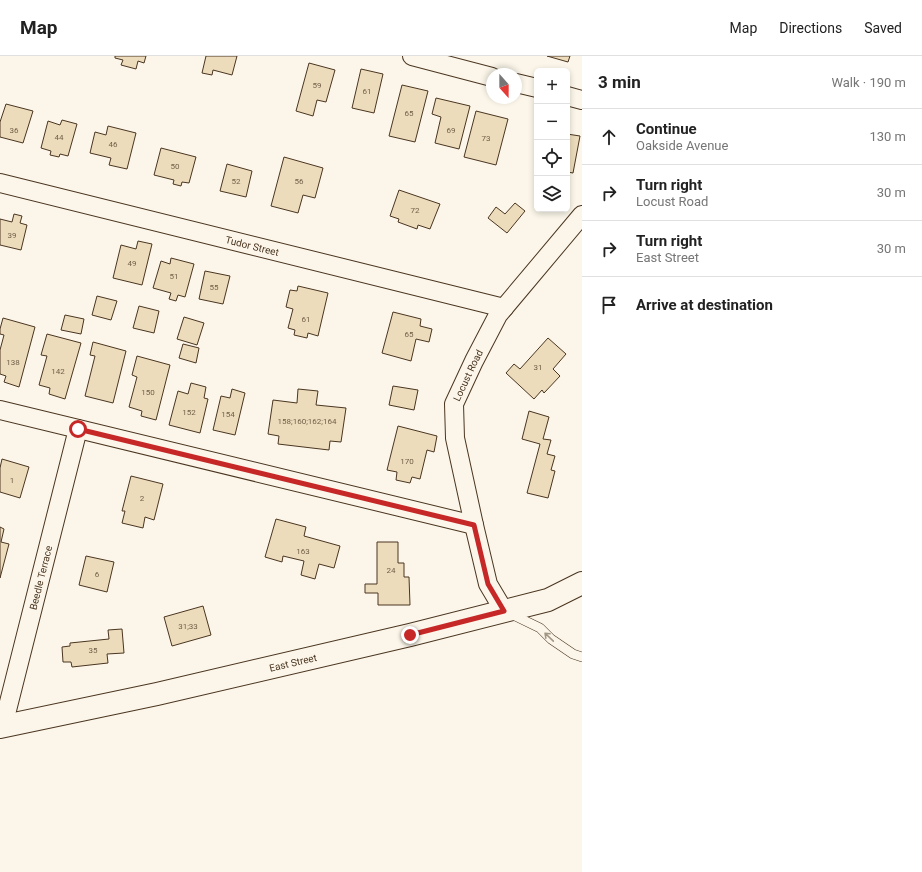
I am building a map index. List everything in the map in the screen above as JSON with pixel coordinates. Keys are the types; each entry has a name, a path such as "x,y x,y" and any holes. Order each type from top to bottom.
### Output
{"main road":[{"name":"East Street","path":"2,726 158,694 403,636 548,600 582,583"}],"street":[{"path":"412,56 486,75"},
{"path":"522,84 534,87"},
{"path":"570,97 582,100"},
{"name":"Tudor Street","path":"0,183 504,308"},
{"name":"Locust Road","path":"504,611 488,584 455,438 454,404 474,360 498,315 582,215"},
{"path":"0,410 474,525"},
{"name":"Beedle Terrace","path":"2,726 78,429"}],"lane":[{"path":"504,611 540,628 551,639 573,654 582,657"}],"building":[{"path":"115,56 146,56 144,63 138,61 136,69 121,65 123,60 115,58"},
{"path":"206,56 237,56 232,75 213,70 212,75 202,73"},
{"path":"547,56 570,56 568,62"},
{"path":"309,63 335,70 326,102 317,100 313,116 296,111"},
{"path":"361,69 383,74 374,113 352,108"},
{"path":"402,85 428,91 415,142 389,136"},
{"path":"436,98 470,106 459,149 435,143 441,117 432,114"},
{"path":"6,104 33,111 23,143 0,137 0,122"},
{"path":"476,111 508,119 496,165 464,157"},
{"path":"62,120 77,124 68,156 60,154 59,157 50,155 51,151 41,148 48,121 60,125"},
{"path":"108,126 136,133 127,169 109,165 111,158 90,153 95,132 106,135"},
{"path":"570,134 580,136 573,173 570,172"},
{"path":"161,148 196,157 189,183 182,182 181,186 173,184 174,180 154,175"},
{"path":"284,157 323,168 315,198 303,195 298,213 271,206"},
{"path":"227,164 252,171 246,197 220,191"},
{"path":"399,190 440,204 430,229 418,225 417,229 398,222 399,219 390,216"},
{"path":"515,203 525,211 507,233 488,218 496,207 505,214"},
{"path":"14,214 22,216 20,223 27,225 21,250 0,245 0,219 12,222"},
{"path":"138,241 152,244 142,285 113,278 121,245 136,249"},
{"path":"171,258 194,264 185,297 178,295 176,301 169,299 171,293 153,288 161,261 170,264"},
{"path":"205,271 230,276 223,304 199,299"},
{"path":"298,286 328,293 318,336 308,333 307,338 294,335 295,330 288,328 293,309 286,307 290,290 297,291"},
{"path":"97,296 117,301 111,320 92,315"},
{"path":"139,306 159,311 154,333 133,328"},
{"path":"393,312 421,319 420,326 432,329 429,342 416,339 411,361 382,353"},
{"path":"65,315 84,319 81,334 61,330"},
{"path":"184,317 204,323 197,345 177,339"},
{"path":"3,318 35,327 19,387 4,382 6,376 0,374 0,350 4,335 0,334 0,329"},
{"path":"47,334 81,343 65,399 49,394 50,388 39,385 47,356 41,355"},
{"path":"548,338 566,354 553,369 560,376 544,393 542,390 534,399 506,373 514,364 520,369"},
{"path":"93,342 126,351 113,403 85,396 95,356 90,355"},
{"path":"183,344 199,348 196,363 179,358"},
{"path":"137,356 170,365 156,420 141,416 142,411 129,407 137,377 132,375"},
{"path":"191,383 206,387 204,398 208,399 200,433 169,425 178,391 188,394"},
{"path":"393,386 418,390 414,410 389,405"},
{"path":"232,389 245,393 235,435 213,430 221,396 230,398"},
{"path":"298,389 318,391 316,405 346,408 341,442 330,441 329,450 278,444 279,436 268,434 273,400 297,403"},
{"path":"529,411 549,417 543,439 551,440 547,454 555,456 551,470 555,471 548,498 527,493 540,444 522,439"},
{"path":"398,426 437,436 434,452 427,450 420,479 412,477 410,483 396,480 397,472 387,470"},
{"path":"2,459 29,467 20,498 0,492 0,468"},
{"path":"131,476 163,484 154,520 145,517 143,528 122,523 125,511 122,511"},
{"path":"276,519 306,527 304,536 340,546 334,568 319,564 315,579 301,575 304,561 283,556 282,562 265,557"},
{"path":"0,527 4,529 1,542 9,544 0,578"},
{"path":"377,542 398,542 398,563 404,563 404,577 409,577 410,605 378,605 378,593 365,593 365,584 377,584"},
{"path":"86,556 114,562 107,592 79,585"},
{"path":"203,606 211,635 172,646 164,617"},
{"path":"122,629 124,653 107,654 108,663 72,667 71,662 63,662 62,647 70,646 70,643 109,639 108,630"}],"route":[{"path":"78,429 474,525 488,584 504,611 410,635"}]}
